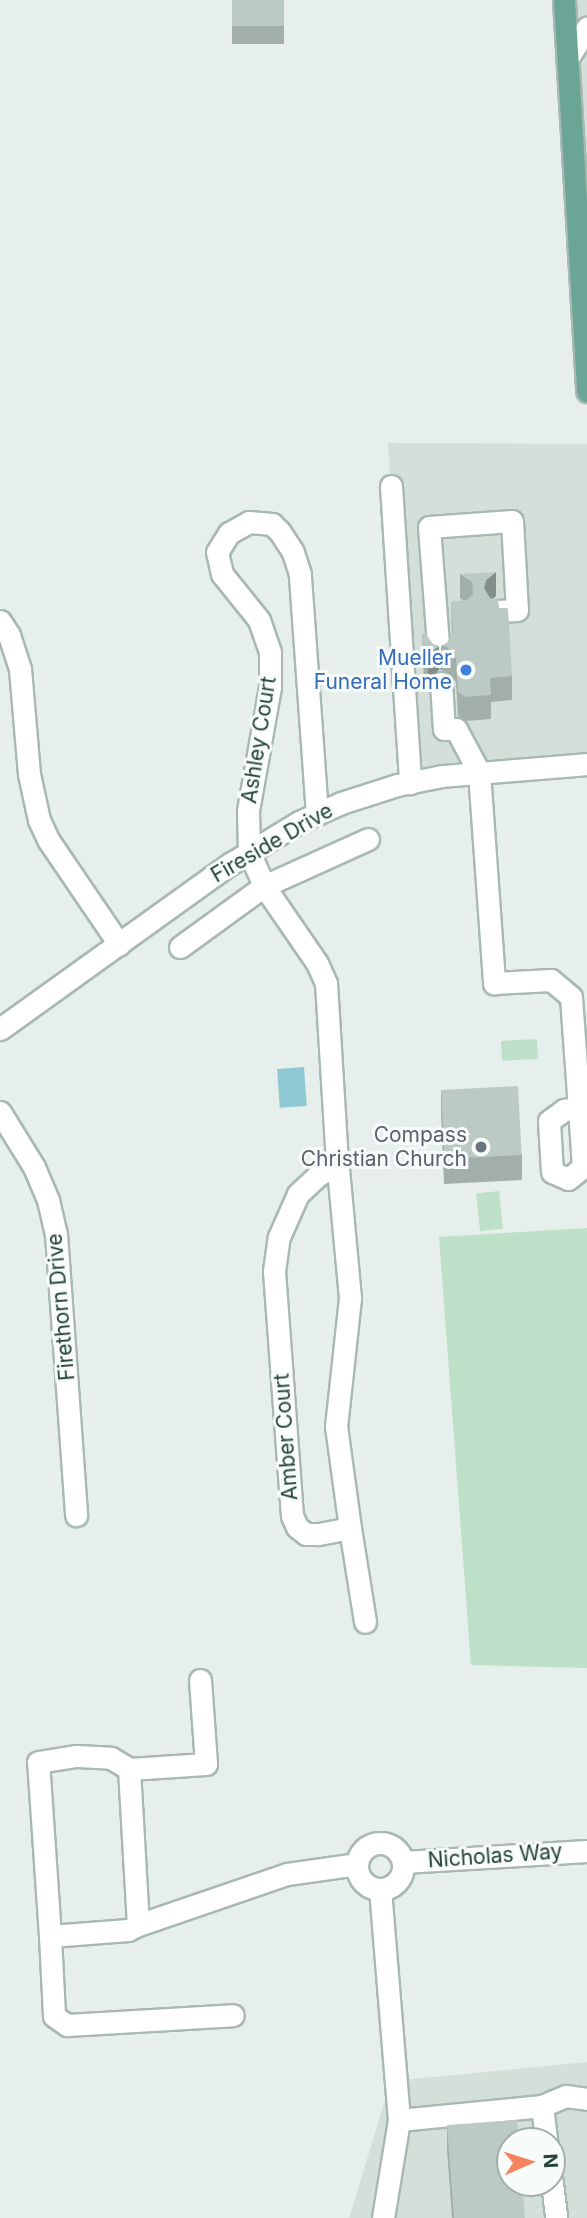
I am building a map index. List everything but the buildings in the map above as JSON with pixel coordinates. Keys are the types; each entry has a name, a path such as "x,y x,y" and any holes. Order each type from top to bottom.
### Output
{"main road":[{"path":"564,0 587,391"}],"street":[{"path":"568,58 587,28"},
{"path":"391,486 410,782"},
{"path":"439,657 429,527 512,520 517,610 497,611"},
{"name":"Ashley Court","path":"249,852 248,811 270,687 270,652 259,620 222,574 217,552 229,533 249,522 272,524 281,532 300,574 317,814"},
{"path":"435,614 461,613"},
{"path":"0,621 9,635 20,668 29,774 39,820 55,851 119,944"},
{"path":"441,683 444,729 456,729 479,772 494,984 551,980 571,997 579,1108"},
{"name":"Fireside Drive","path":"0,1029 249,852 341,803 410,782 479,772 587,764"},
{"path":"180,947 264,886 368,839"},
{"path":"249,852 264,886 317,963 327,983 338,1170 350,1298 349,1333 338,1391 336,1426 365,1622"},
{"name":"Firethorn Drive","path":"0,1112 34,1167 48,1200 56,1234 76,1515"},
{"name":"Amber Court","path":"338,1170 331,1168 317,1176 298,1194 279,1237 274,1271 292,1516 297,1527 306,1534 350,1528"},
{"path":"200,1680 206,1764 129,1769 111,1759 77,1756 38,1762 54,2016 67,2025 233,2015"},
{"path":"129,1769 138,1925"},
{"path":"375,1843 390,1845 403,1862 403,1870 395,1884 380,1889 366,1884 357,1864 363,1850 375,1843"},
{"name":"Nicholas Way","path":"403,1862 587,1851"},
{"path":"50,1936 128,1930 287,1874 357,1864"},
{"path":"380,1889 399,2120 383,2218"},
{"path":"399,2120 542,2105 566,2096 587,2099"},
{"path":"542,2105 544,2127"},
{"path":"554,2197 556,2218"}],"shaded area":[{"path":"564,0 587,0 587,173 574,174"},
{"path":"388,443 587,444 587,764 410,783"},
{"path":"587,2062 587,2218 349,2218 391,2081"}],"green space":[{"path":"537,1039 538,1059 502,1061 501,1041"},
{"path":"499,1191 503,1229 480,1231 476,1193"},
{"path":"587,1228 587,1668 471,1665 439,1237"}],"water":[{"path":"304,1067 307,1106 280,1108 277,1069"}],"place":[{"name":"Mueller Funeral Home","path":"466,670"},
{"name":"Compass Christian Church","path":"481,1147"}]}
